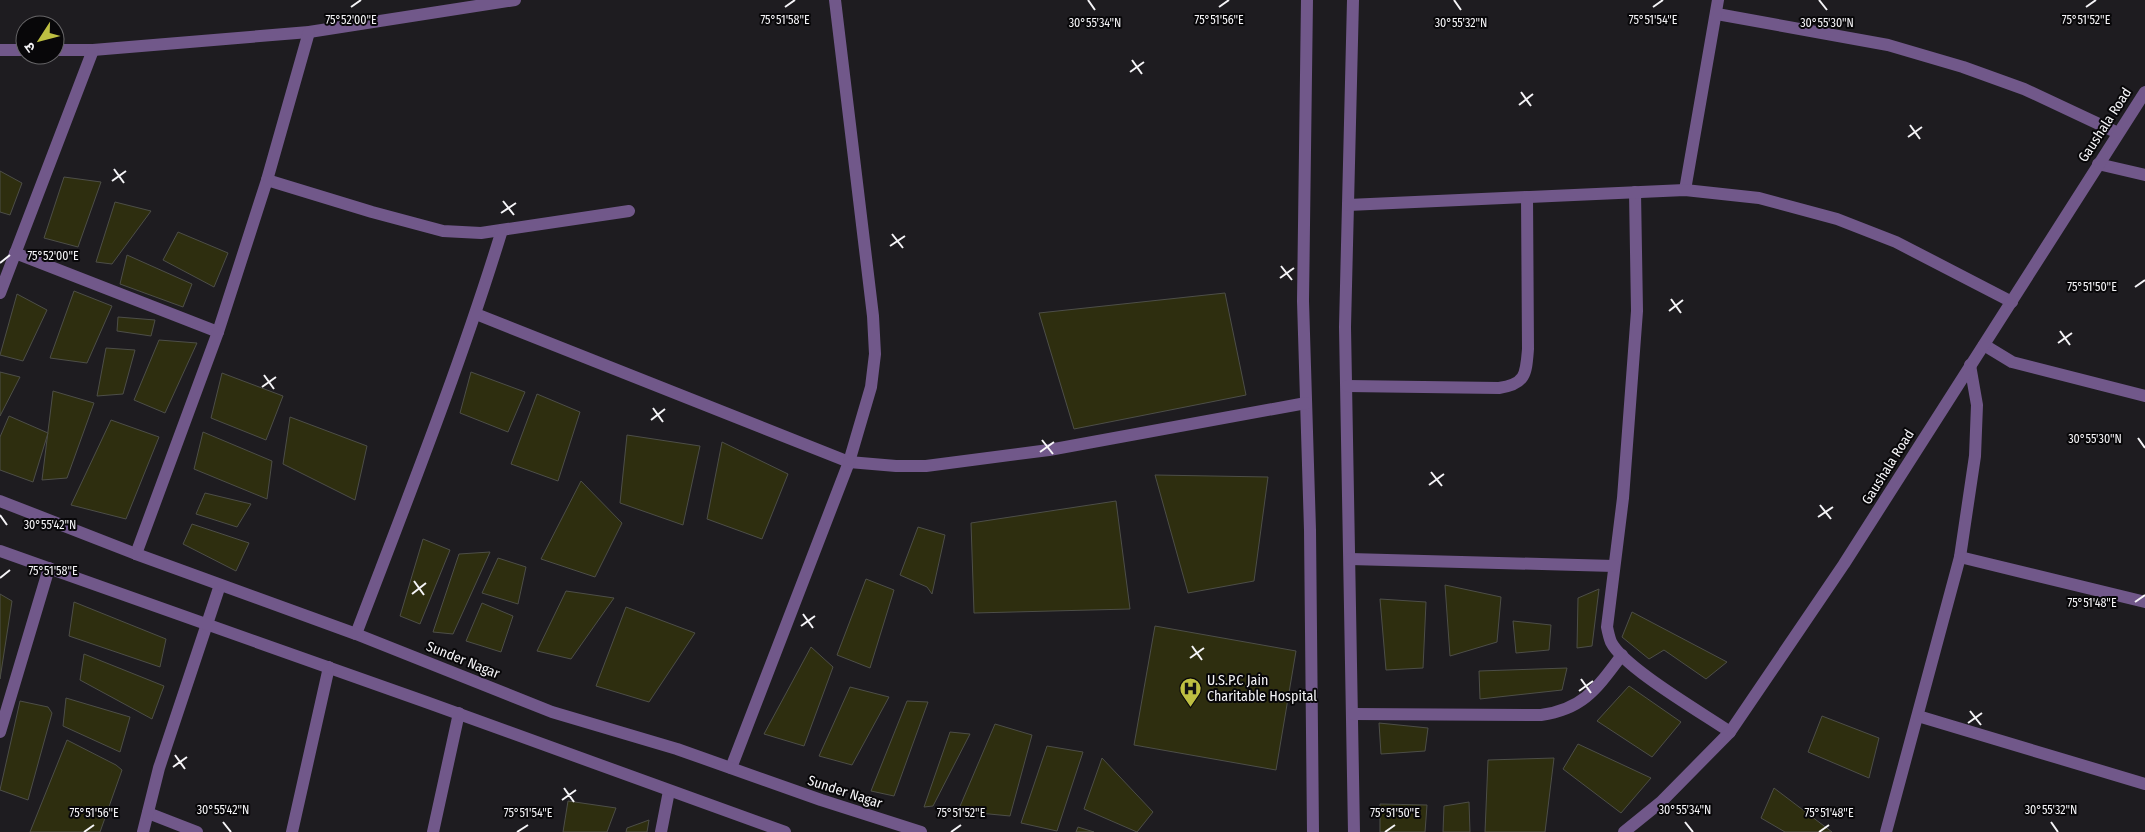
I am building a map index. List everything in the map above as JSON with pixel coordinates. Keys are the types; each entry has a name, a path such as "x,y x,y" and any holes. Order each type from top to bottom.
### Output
{"street":[{"path":"65,50 94,50 309,32 515,0"},
{"path":"731,768 849,462 871,387 875,354 872,306 835,0"},
{"path":"1307,0 1303,301 1310,530 1313,832"},
{"path":"1353,0 1346,327 1354,832"},
{"path":"1685,190 1718,0"},
{"path":"1716,14 1879,43 1953,64 2024,89 2118,133"},
{"path":"136,554 218,332 268,180 309,32"},
{"path":"0,50 15,50"},
{"path":"0,293 94,50"},
{"name":"Gaushala Road","path":"1624,832 1661,802 1730,732 1844,564 2145,92"},
{"path":"2098,164 2145,176"},
{"path":"268,180 372,212 443,231 481,233 628,211"},
{"path":"1348,205 1685,190 1759,198 1836,218 1896,242 2012,302"},
{"path":"1635,192 1637,311 1623,498 1607,627 1611,642 1622,655 1649,677 1730,732"},
{"path":"1347,386 1499,388 1512,386 1522,380 1526,371 1528,349 1527,197"},
{"path":"356,634 476,314 502,230"},
{"path":"15,253 218,332"},
{"path":"476,314 849,462 896,466 945,463 1049,450 1306,403"},
{"path":"1984,345 2012,362 2145,396"},
{"path":"1886,832 1960,557 1975,456 1977,405 1970,365"},
{"name":"Sunder Nagar","path":"0,501 136,554 356,634 552,712 677,749 821,800 921,832"},
{"path":"0,551 459,713 786,832"},
{"path":"1960,557 2145,602"},
{"path":"1350,559 1614,566"},
{"path":"0,732 49,568"},
{"path":"144,832 159,768 220,585"},
{"path":"1352,714 1541,715 1559,713 1576,706 1596,688 1622,655"},
{"path":"292,832 329,667"},
{"path":"432,832 459,713"},
{"path":"1918,716 2145,784"},
{"path":"661,832 669,791"},
{"path":"148,813 197,832"}],"building":[{"path":"0,171 22,183 10,215 0,212"},
{"path":"64,177 101,182 78,247 44,238"},
{"path":"115,202 151,211 112,264 96,262"},
{"path":"178,232 228,253 214,287 163,260"},
{"path":"127,255 192,284 183,307 120,284"},
{"path":"74,291 112,306 87,363 50,358"},
{"path":"1225,293 1246,395 1074,429 1039,313"},
{"path":"17,294 47,310 23,361 0,355"},
{"path":"118,317 155,320 151,336 117,331"},
{"path":"159,340 197,343 165,413 134,400"},
{"path":"106,348 135,350 123,394 97,396"},
{"path":"0,372 20,377 0,416"},
{"path":"471,372 525,392 508,432 460,413"},
{"path":"222,373 283,396 266,440 211,418"},
{"path":"53,391 94,403 67,478 42,480"},
{"path":"537,394 580,412 558,481 511,464"},
{"path":"9,416 48,433 33,482 0,470 0,437"},
{"path":"290,417 367,446 355,500 283,464"},
{"path":"111,420 159,437 126,519 71,505"},
{"path":"203,432 272,461 267,499 194,469"},
{"path":"627,435 700,446 683,525 620,503"},
{"path":"722,442 788,474 762,539 707,519"},
{"path":"1155,475 1268,477 1254,581 1188,593"},
{"path":"581,481 622,523 595,577 541,559"},
{"path":"205,493 251,504 237,527 196,514"},
{"path":"1116,501 1130,609 974,613 971,523"},
{"path":"192,524 249,543 236,571 183,544"},
{"path":"918,527 945,535 932,594 927,587 900,575"},
{"path":"423,539 450,550 420,624 400,616"},
{"path":"490,552 453,634 433,632 459,554"},
{"path":"498,558 526,567 518,604 482,593"},
{"path":"866,579 894,590 870,668 837,655"},
{"path":"1445,585 1501,597 1497,642 1450,656"},
{"path":"1599,589 1592,646 1577,648 1578,598"},
{"path":"566,591 614,598 571,659 537,651"},
{"path":"0,594 12,601 0,679"},
{"path":"1380,599 1426,602 1423,668 1386,670"},
{"path":"74,602 166,639 160,667 69,636"},
{"path":"482,603 513,616 501,652 466,641"},
{"path":"626,607 695,633 649,702 596,686"},
{"path":"1632,612 1727,662 1706,679 1664,650 1649,659 1622,637"},
{"path":"1513,621 1551,625 1549,650 1516,653"},
{"path":"1155,626 1296,651 1276,770 1134,745"},
{"path":"811,647 833,667 804,746 764,734"},
{"path":"84,654 164,686 152,719 80,680"},
{"path":"1567,668 1562,690 1480,699 1479,671"},
{"path":"1629,686 1681,722 1652,757 1597,721"},
{"path":"850,687 889,697 852,765 819,756"},
{"path":"66,698 130,717 120,752 63,726"},
{"path":"20,701 48,707 52,713 28,800 0,790"},
{"path":"907,701 928,702 894,796 871,791"},
{"path":"1822,716 1879,738 1869,778 1808,752"},
{"path":"1379,723 1428,728 1425,751 1381,754"},
{"path":"995,724 1032,735 1010,816 958,811"},
{"path":"950,732 970,734 933,806 924,807"},
{"path":"67,740 116,765 122,770 100,832 30,832"},
{"path":"1578,744 1651,778 1621,813 1563,769"},
{"path":"1047,746 1083,752 1057,831 1021,823"},
{"path":"1102,758 1153,812 1137,832 1084,809"},
{"path":"1554,758 1545,832 1485,832 1488,760"},
{"path":"1774,788 1832,832 1785,832 1761,818"},
{"path":"568,801 616,808 607,832 563,832"},
{"path":"1469,802 1470,832 1443,832 1444,806"},
{"path":"1380,804 1427,805 1425,832 1380,832"},
{"path":"649,820 647,832 626,832 627,828"},
{"path":"1078,827 1094,832 1076,832"}],"place":[{"name":"U.S.P.C Jain Charitable Hospital","path":"1191,707"}]}
